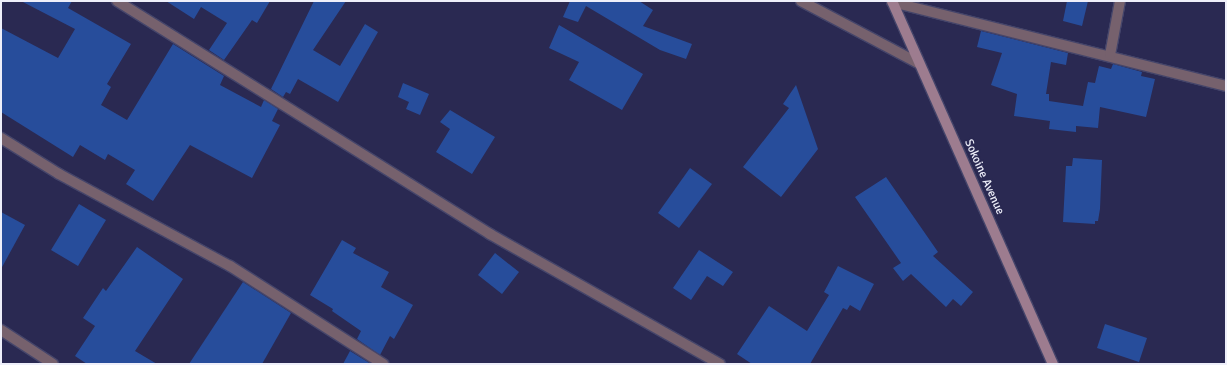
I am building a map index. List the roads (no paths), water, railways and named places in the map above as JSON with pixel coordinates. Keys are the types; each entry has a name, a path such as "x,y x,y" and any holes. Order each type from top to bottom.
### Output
{"street":[{"path":"116,1 490,234 720,364"},
{"path":"801,1 918,63"},
{"path":"1110,55 1120,1"},
{"path":"892,2 917,6 1226,86"},
{"name":"Sokoine Avenue","path":"892,2 1053,364"},
{"path":"1,138 59,174 230,266 383,364"},
{"path":"1,330 53,364"}]}
